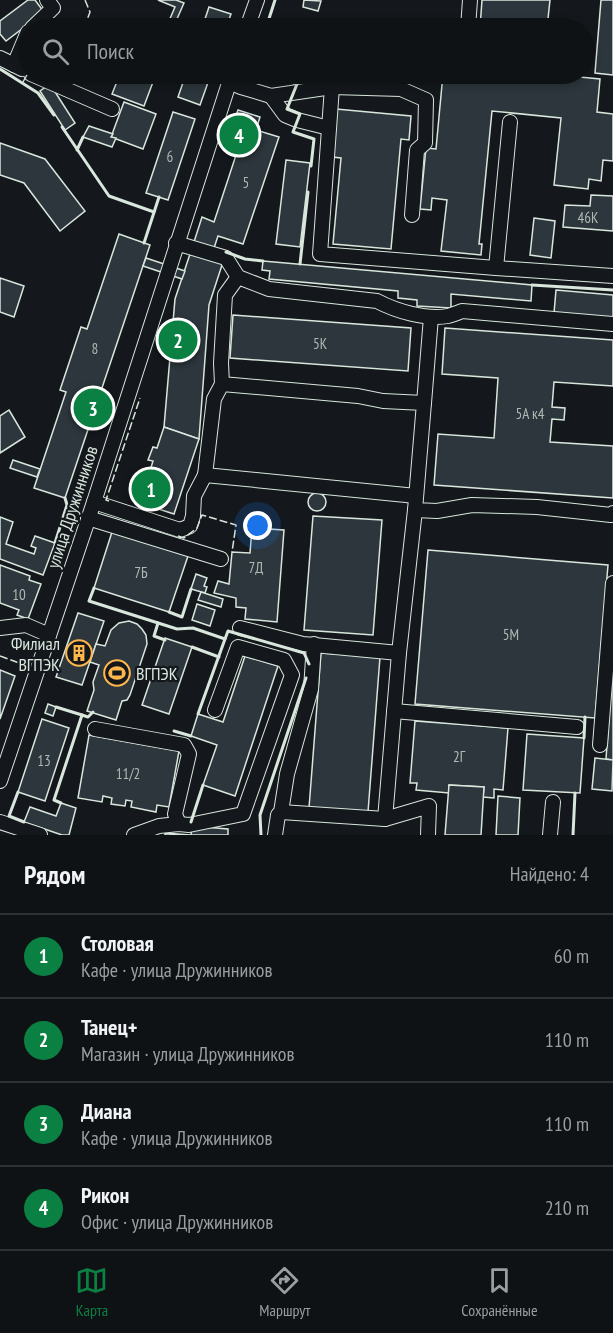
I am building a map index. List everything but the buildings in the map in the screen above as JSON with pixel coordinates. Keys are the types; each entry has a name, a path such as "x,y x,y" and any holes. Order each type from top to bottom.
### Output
{"street":[{"path":"42,18 53,8 47,0"},
{"path":"251,18 257,0"},
{"path":"469,18 470,0"},
{"path":"14,65 18,55"},
{"path":"0,58 18,67"},
{"path":"56,84 112,108"},
{"name":"улица Дружинников","path":"0,781 94,501 229,84"},
{"path":"238,84 271,96 332,87 401,89 426,100 425,143 417,150 412,215"},
{"path":"332,87 320,254 613,276"},
{"path":"271,96 285,115 329,128"},
{"path":"496,268 510,122"},
{"path":"176,243 226,258 238,277 269,289 377,301 392,309 431,316 447,316 462,311 613,324"},
{"path":"94,501 133,512 180,530 189,526 193,516 194,496 205,476 214,399 222,384 225,295 238,277"},
{"path":"385,819 399,653 416,503 431,316"},
{"path":"222,384 424,404"},
{"path":"205,476 416,503 437,511 471,505 537,507 612,515"},
{"path":"88,518 222,559"},
{"path":"600,745 613,583"},
{"path":"0,628 26,625 49,635"},
{"path":"240,628 303,644 399,653"},
{"path":"275,835 287,774 311,689 314,644"},
{"path":"134,835 159,826 189,825 243,814 292,675 284,660 238,647 215,710"},
{"path":"394,711 577,727"},
{"path":"95,729 184,745 189,754 176,814 179,824"},
{"path":"550,835 552,802"},
{"path":"281,812 385,819 429,806 428,835"},
{"path":"0,822 40,835"}],"fence":[{"path":"85,0 90,12 88,18"},
{"path":"109,501 106,500 140,398"},
{"path":"178,536 184,538 197,528 202,515 236,525 232,552"},
{"path":"0,656 22,664"}],"wall":[{"path":"269,18 275,0"},
{"path":"0,69 18,80"},
{"path":"24,84 38,93 54,115"},
{"path":"297,84 287,109 300,114 293,132 314,139 311,166"},
{"path":"62,127 109,196 154,212"},
{"path":"77,150 83,137"},
{"path":"300,264 308,192"},
{"path":"144,243 159,197"},
{"path":"226,252 245,259 263,261"},
{"path":"532,285 613,290"},
{"path":"55,543 67,505 65,498"},
{"path":"94,588 89,601 177,629 193,628 225,639 198,714"},
{"path":"169,612 182,617 191,589"},
{"path":"158,623 154,636 165,640"},
{"path":"225,639 228,631 304,653 309,664"},
{"path":"192,647 219,657"},
{"path":"261,835 260,815 306,678"},
{"path":"56,707 82,715 54,800 61,803"},
{"path":"82,715 88,717 93,712"},
{"path":"584,738 585,717"},
{"path":"174,731 191,736"},
{"path":"191,822 203,785"},
{"path":"18,792 9,816 24,822"},
{"path":"573,835 575,793"}],"place":[{"name":"Рикон","path":"239,135"},
{"name":"Танец+","path":"178,340"},
{"name":"Диана","path":"93,408"},
{"name":"Столовая","path":"151,489"},
{"name":"Филиал ВГПЭК","path":"79,653"},
{"name":"ВГПЭК","path":"117,673"}]}
